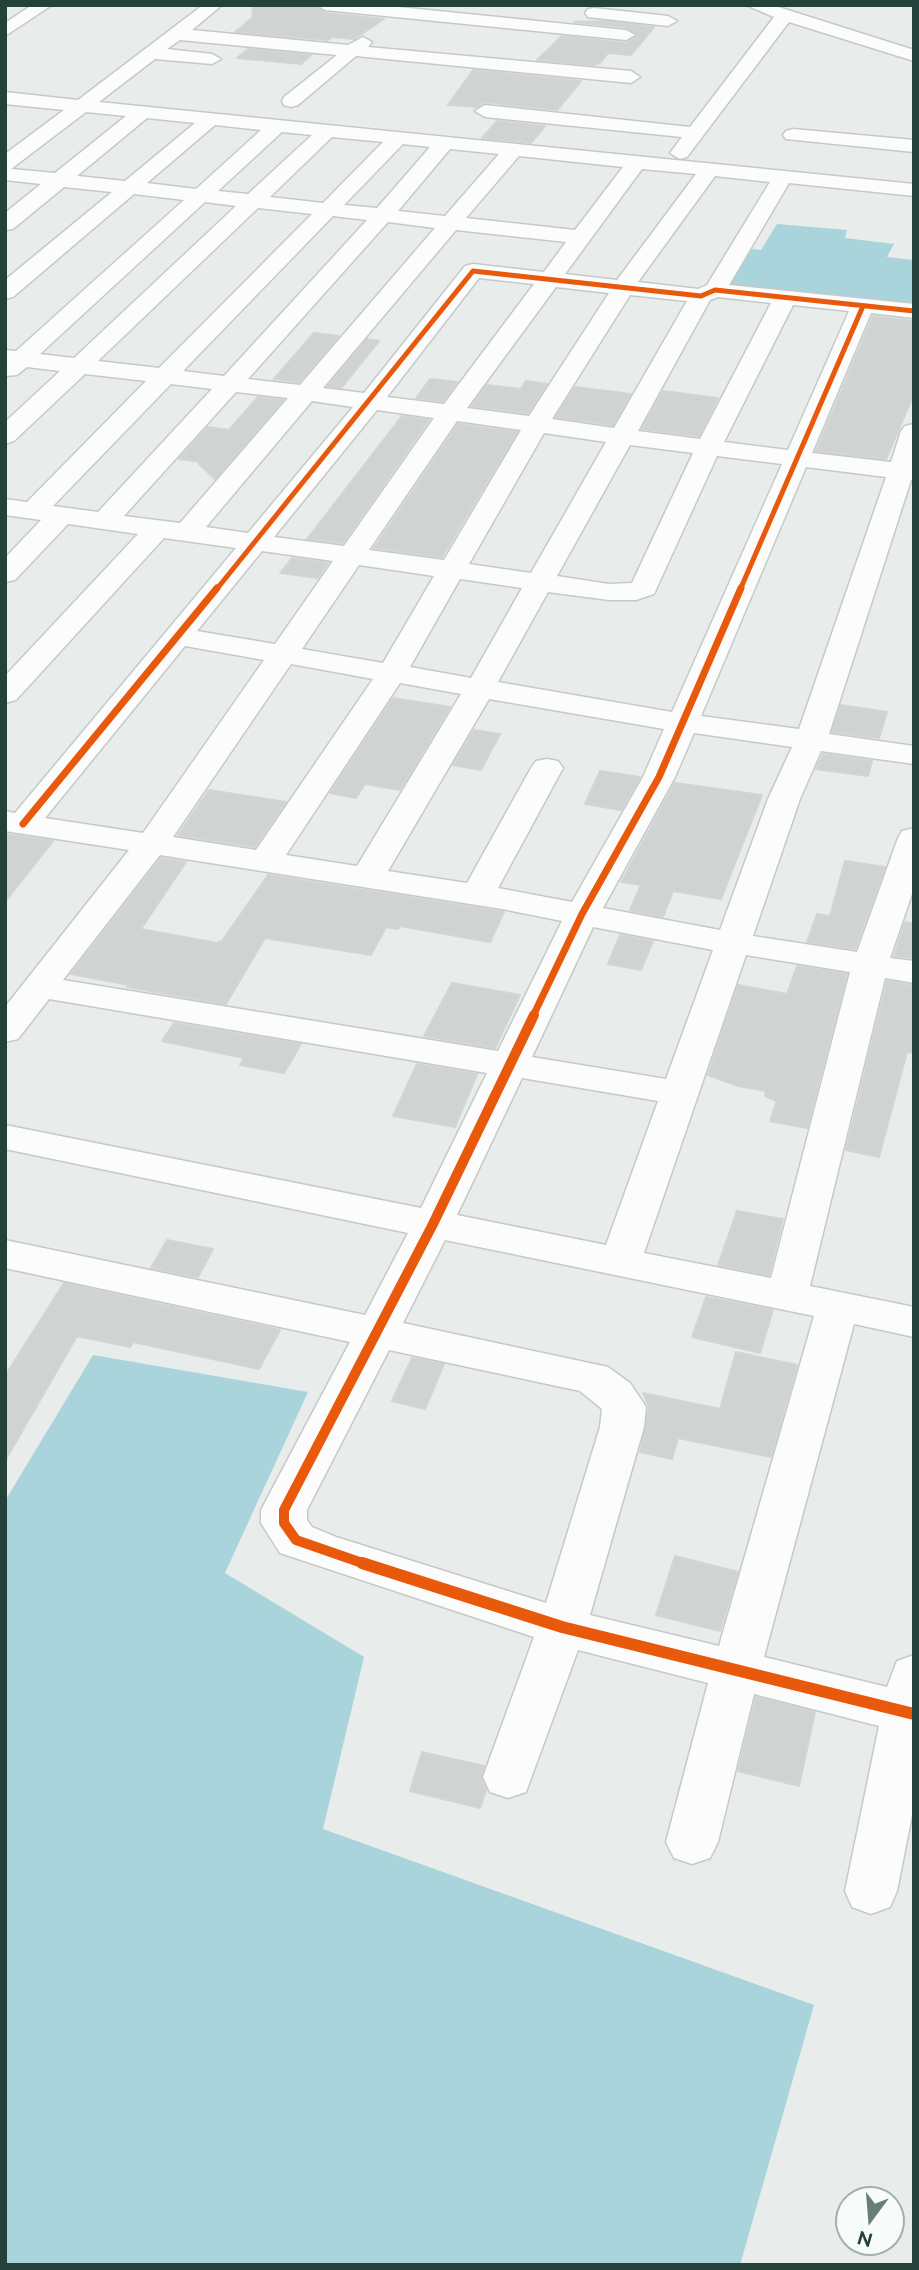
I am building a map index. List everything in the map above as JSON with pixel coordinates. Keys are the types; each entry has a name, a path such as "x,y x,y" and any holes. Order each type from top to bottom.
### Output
{"street":[{"path":"5,31 44,5"},
{"path":"326,5 403,8 626,35"},
{"path":"506,5 529,7"},
{"path":"754,5 914,56"},
{"path":"291,101 403,8"},
{"path":"105,521 383,215 503,92 522,68 582,9 668,21"},
{"path":"5,164 176,34 215,12"},
{"path":"670,165 785,15"},
{"path":"347,30 373,33"},
{"path":"176,34 631,78"},
{"path":"152,53 234,61"},
{"path":"302,68 357,74"},
{"path":"8,101 83,106 914,190"},
{"path":"485,111 695,133"},
{"path":"5,224 143,112"},
{"path":"5,292 211,119"},
{"path":"11,363 202,195 276,126"},
{"path":"5,436 327,131"},
{"path":"793,135 914,146"},
{"path":"33,511 398,138"},
{"path":"187,532 513,150"},
{"path":"5,1031 151,845 450,412 637,162"},
{"path":"265,862 392,673 536,425 624,286 709,169"},
{"path":"5,174 580,237"},
{"path":"367,878 480,688 620,436 783,177"},
{"path":"14,822 177,636 371,401 473,271 914,311"},
{"path":"5,507 619,593 636,592 644,588 709,448 785,298"},
{"path":"863,306 659,777 582,914 433,1224 284,1510 284,1522 296,1539 321,1550 562,1627 736,1670 911,1700 871,1891"},
{"path":"11,363 81,366 228,383 906,472"},
{"path":"620,1263 784,800 811,740 906,472 914,431"},
{"path":"5,574 61,515"},
{"path":"5,694 158,528"},
{"path":"177,636 683,722 914,755"},
{"path":"477,895 547,768"},
{"path":"14,822 477,895 734,943 914,972"},
{"path":"787,1296 870,965 914,838"},
{"path":"40,987 680,1093"},
{"path":"5,1137 914,1322"},
{"path":"5,1254 593,1378 615,1394 624,1407 622,1427 562,1627 508,1777"},
{"path":"692,1842 736,1670 838,1307"}],"water":[{"path":"777,224 847,230 845,238 894,244 887,257 914,260 914,311 719,290 744,248 761,250"},
{"path":"93,1355 308,1392 225,1573 364,1657 323,1829 814,2005 740,2265 5,2265 5,1501"}],"building":[{"path":"253,5 314,5 325,13 384,19 354,39 332,37 328,40 235,32 252,18"},
{"path":"604,21 654,27 631,55 608,53 600,63 593,65 537,60 562,36 626,43 637,36 626,27 574,22"},
{"path":"248,49 311,55 301,64 237,58"},
{"path":"473,70 581,81 557,110 485,102 477,107 448,105"},
{"path":"497,121 545,126 531,143 482,138"},
{"path":"873,316 914,321 914,394 886,459 816,451"},
{"path":"314,333 339,336 299,382 274,379"},
{"path":"367,339 379,341 341,388 328,386"},
{"path":"430,379 457,382 443,401 416,398"},
{"path":"526,381 547,384 528,413 472,406 487,385 521,389"},
{"path":"575,387 631,394 613,425 556,417"},
{"path":"663,391 718,398 699,436 642,429"},
{"path":"258,397 283,400 215,479 199,464 201,462 179,459 208,427 229,430"},
{"path":"402,416 429,420 343,543 307,539"},
{"path":"458,424 517,432 442,557 374,548"},
{"path":"292,558 328,563 318,578 280,573"},
{"path":"393,698 450,707 400,790 365,784 356,798 330,793"},
{"path":"841,705 887,712 879,738 832,732"},
{"path":"474,730 500,734 481,770 453,765"},
{"path":"823,754 872,761 868,776 816,769"},
{"path":"600,771 640,777 621,810 585,804"},
{"path":"675,783 762,795 721,899 673,891 663,917 630,910 641,885 621,882"},
{"path":"209,790 286,802 255,847 178,835"},
{"path":"5,834 53,841 5,902"},
{"path":"161,858 186,862 141,929 217,943 222,941 268,875 504,912 490,942 400,926 398,929 386,927 371,955 265,938 226,1004 127,987 129,985 71,974"},
{"path":"845,861 885,867 855,949 807,942 817,914 830,916"},
{"path":"905,922 914,924 914,958 894,956"},
{"path":"620,935 653,941 641,970 608,964"},
{"path":"797,966 847,974 807,1128 770,1121 777,1101 765,1096 766,1091 738,1086 708,1075 738,985 787,994"},
{"path":"887,981 914,986 914,1053 907,1052 879,1157 846,1150"},
{"path":"452,983 520,995 495,1048 424,1036"},
{"path":"174,1023 301,1044 284,1073 240,1065 244,1058 162,1041"},
{"path":"417,1064 477,1074 455,1127 393,1116"},
{"path":"737,1211 783,1219 769,1275 718,1265"},
{"path":"167,1240 213,1249 198,1277 151,1268"},
{"path":"64,1283 280,1330 259,1369 133,1342 130,1347 77,1336 5,1461 5,1376"},
{"path":"706,1297 773,1310 760,1353 692,1337"},
{"path":"736,1352 797,1365 771,1457 678,1438 672,1459 640,1452 649,1407 643,1393 720,1409"},
{"path":"412,1358 444,1364 425,1409 392,1401"},
{"path":"675,1556 738,1572 720,1631 656,1615"},
{"path":"756,1697 815,1712 799,1786 738,1771"},
{"path":"422,1752 484,1766 481,1778 486,1790 480,1808 410,1791"}],"cycle path":[{"path":"23,824 371,401 473,271 701,296 715,290 914,311"},
{"path":"863,306 659,777 582,914 433,1224 284,1510 284,1523 296,1540 321,1550 562,1627 914,1714"}]}
